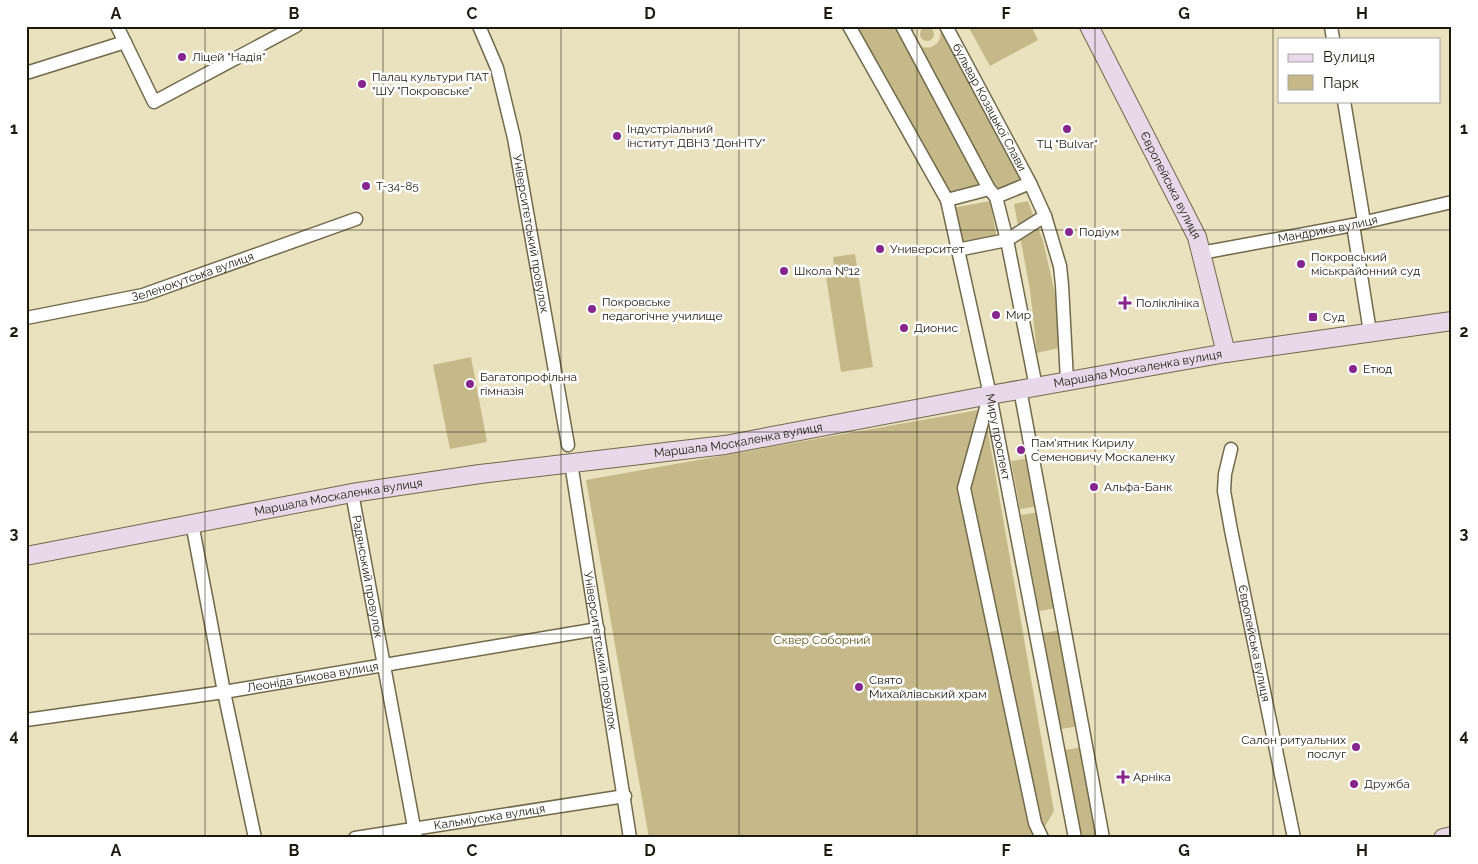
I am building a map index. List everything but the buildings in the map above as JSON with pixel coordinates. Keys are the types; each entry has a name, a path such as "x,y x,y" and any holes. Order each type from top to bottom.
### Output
{"street":[{"path":"118,26 154,102 296,26"},
{"name":"Університетський провулок","path":"480,26 497,68 514,138 568,445"},
{"path":"849,26 947,200 990,395"},
{"path":"902,26 993,193 1007,240 1028,388 1103,838"},
{"name":"бульвар Козацької Слави","path":"946,26 1030,183 993,193 947,200"},
{"name":"Європейська вулиця","path":"1089,26 1191,223 1202,253 1226,353"},
{"path":"26,73 125,42"},
{"path":"1344,102 1370,332"},
{"path":"1030,183 1045,216 1060,266 1067,381"},
{"name":"Мандрика вулиця","path":"1202,253 1359,224 1452,202"},
{"path":"957,250 1007,240 1045,216"},
{"name":"Зеленокутська вулиця","path":"26,318 143,295 356,219"},
{"name":"Маршала Москаленка вулиця","path":"26,556 352,493 571,463 725,445 1226,353 1452,321"},
{"name":"Миру проспект","path":"990,395 964,488 1035,823 1042,838"},
{"name":"Миру проспект","path":"990,395 1075,838"},
{"name":"Європейська вулиця","path":"1231,448 1225,474 1224,491 1294,838"},
{"name":"Університетський провулок","path":"571,463 625,796 630,838"},
{"name":"Радянський провулок","path":"352,493 382,665 415,833"},
{"path":"192,523 224,692 255,838"},
{"name":"Леоніда Бикова вулиця","path":"26,720 224,692 598,629"},
{"name":"Кальміуська вулиця","path":"355,838 415,833 625,796"},
{"path":"1443,838 1452,836"}],"green space":[{"path":"851,26 915,26 913,34 918,45 928,48 939,41 939,26 946,26 1030,183 996,197 989,189 947,200"},
{"path":"968,26 1031,26 1038,40 990,66"},
{"path":"924,27 930,27 934,34 930,41 924,41 920,37 920,31"},
{"path":"990,201 997,239 991,240 990,237 968,241 968,244 961,246 953,208"},
{"path":"1028,201 1043,241 1054,289 1063,347 1037,353 1030,290 1014,204"},
{"path":"855,254 873,367 841,372 826,277 835,276 833,257"},
{"path":"471,357 487,442 450,449 433,365"},
{"name":"Сквер Соборний","path":"984,409 1054,811 1038,838 649,838 586,480"},
{"path":"1030,458 1039,506 1020,509 1011,461"},
{"path":"1039,512 1057,608 1039,611 1021,515"},
{"path":"1061,630 1079,726 1061,729 1043,633"},
{"path":"1082,747 1099,838 1080,838 1064,750"}],"place":[{"name":"Ліцей \"Надія\"","path":"182,57"},
{"name":"Палац культури ПАТ \"ШУ \"Покровське\"","path":"362,84"},
{"name":"ТЦ \"Bulvar\"","path":"1067,129"},
{"name":"Індустріальний інститут ДВНЗ \"ДонНТУ\"","path":"617,136"},
{"name":"Т-34-85","path":"366,186"},
{"name":"Подіум","path":"1069,232"},
{"name":"Университет","path":"880,249"},
{"name":"Покровський міськрайонний суд","path":"1301,264"},
{"name":"Школа №12","path":"784,271"},
{"name":"Поліклініка","path":"1125,303"},
{"name":"Покровське педагогічне училище","path":"592,309"},
{"name":"Мир","path":"996,315"},
{"name":"Суд","path":"1313,317"},
{"name":"Дионис","path":"904,328"},
{"name":"Етюд","path":"1353,369"},
{"name":"Багатопрофільна гімназія","path":"470,384"},
{"name":"Пам'ятник Кирилу Семеновичу Москаленку","path":"1021,450"},
{"name":"Альфа-Банк","path":"1094,487"},
{"name":"Свято Михайлівський храм","path":"859,687"},
{"name":"Салон ритуальних послуг","path":"1356,747"},
{"name":"Арніка","path":"1123,777"},
{"name":"Дружба","path":"1354,784"}]}
